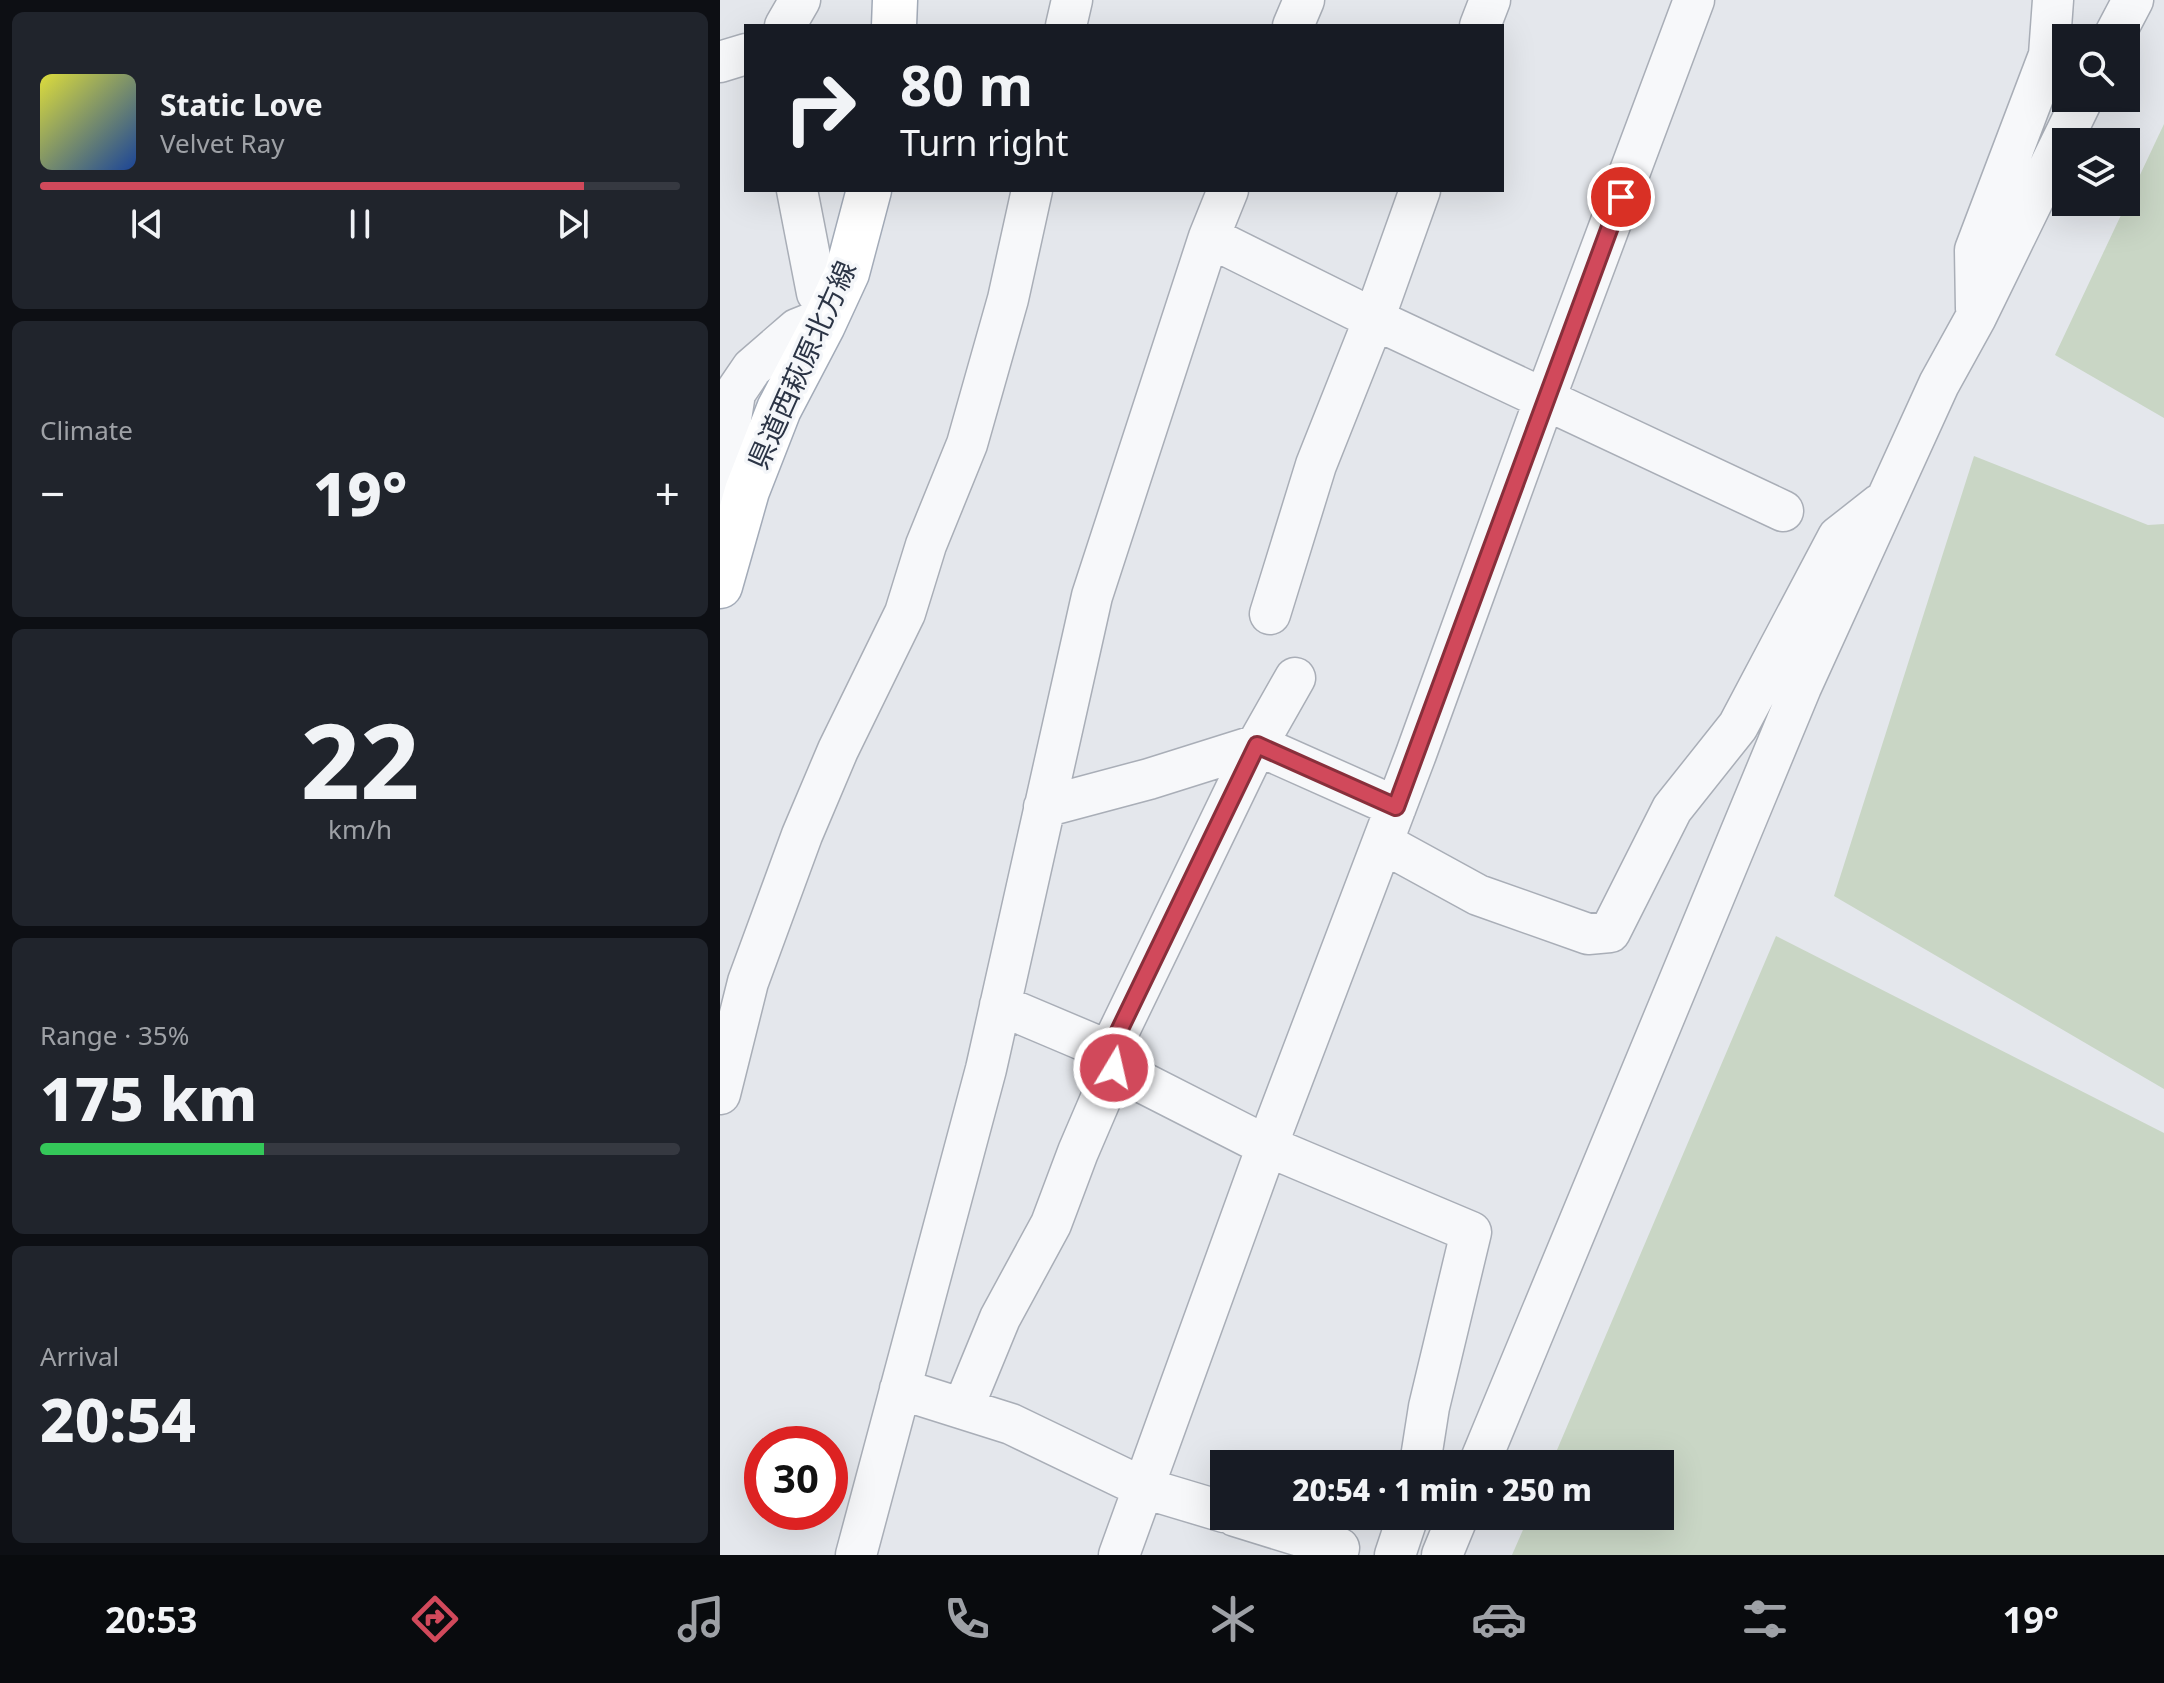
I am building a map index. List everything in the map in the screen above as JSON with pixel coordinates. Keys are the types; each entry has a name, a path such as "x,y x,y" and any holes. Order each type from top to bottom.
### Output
{"main road":[{"path":"894,24 895,0"},
{"name":"県道西萩原北方線","path":"720,586 747,491 779,409 847,273 868,192"}],"street":[{"path":"786,24 800,0"},
{"path":"1066,24 1072,0"},
{"path":"1294,24 1304,0"},
{"path":"1481,24 1490,0"},
{"path":"1119,1555 1267,1146 1694,0"},
{"path":"1976,317 1975,250 2049,55 2053,0"},
{"path":"2120,24 2133,0"},
{"path":"720,62 744,55"},
{"path":"1485,1450 1801,687 1939,384 1976,317 2076,112"},
{"path":"733,541 723,501 728,390 797,329 829,312 817,293 797,192"},
{"path":"720,1094 748,982 802,835 838,750 905,613 926,545 967,444 1008,299 1032,192"},
{"path":"856,1555 982,1084 1092,596 1209,237 1227,192"},
{"path":"1270,614 1316,465 1374,319 1419,192"},
{"path":"1209,237 1374,319 1783,511"},
{"path":"1044,807 1149,779 1257,745 1389,825 1478,895 1588,934 1610,932 1672,809 1738,726 1838,537 1886,499"},
{"path":"963,1408 1000,1318 1051,1224 1115,1061 1118,1033 1257,745 1295,678"},
{"path":"1000,1005 1115,1061 1267,1146 1471,1232 1429,1407 1422,1450"},
{"path":"900,1389 1011,1424 1144,1488 1210,1508"},
{"path":"1280,1530 1339,1548"},
{"path":"1395,1555 1403,1530"},
{"path":"1442,1555 1452,1530"}],"green space":[{"path":"2164,124 2164,418 2055,355 2121,216 2140,216 2140,175"},
{"path":"1974,456 2148,525 2164,524 2164,1089 1834,896"},
{"path":"1776,936 2164,1133 2164,1555 1512,1555 1523,1530 1674,1530 1674,1450 1557,1450"}],"route":[{"path":"1114,1068 1118,1033 1257,745 1396,807 1621,197"}]}
